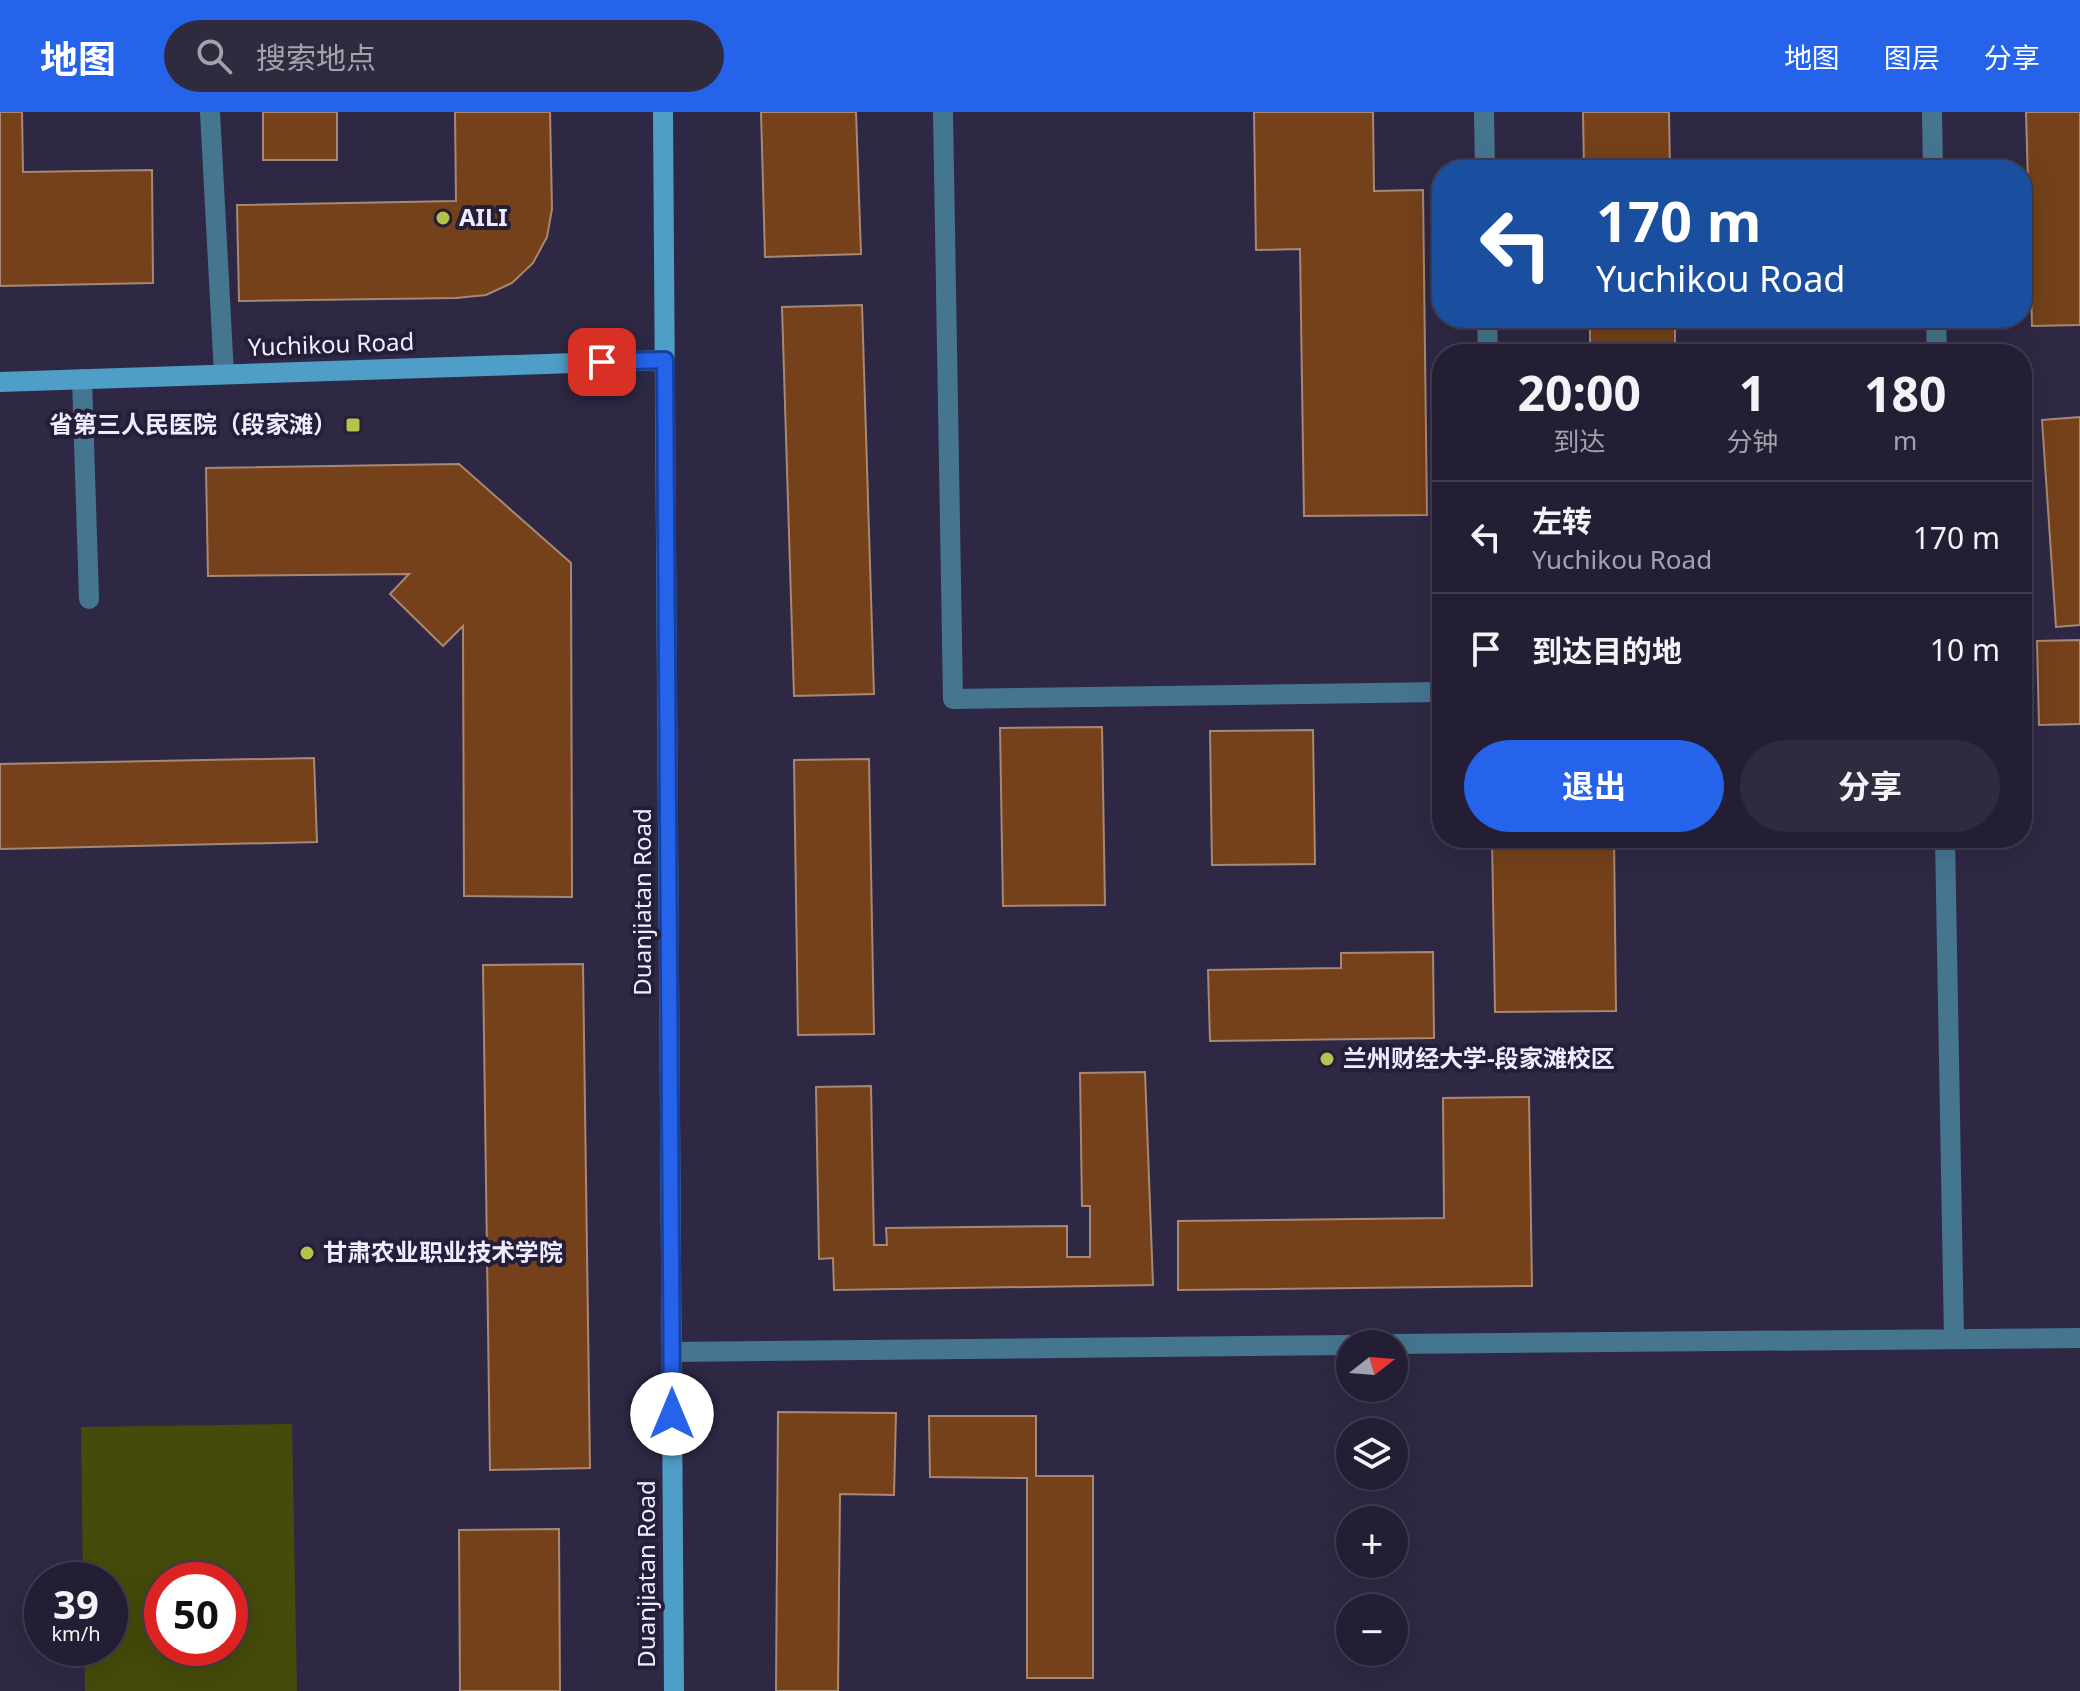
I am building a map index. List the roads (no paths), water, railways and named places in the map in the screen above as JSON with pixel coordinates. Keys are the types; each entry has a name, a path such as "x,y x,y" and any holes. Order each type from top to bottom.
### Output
{"main road":[{"name":"Duanjiatan Road","path":"663,112 674,1691"},
{"name":"Yuchikou Road","path":"0,382 665,360"}],"street":[{"path":"210,112 224,374"},
{"path":"943,112 953,699 1432,692"},
{"path":"1484,112 1485,160"},
{"path":"1932,112 1933,160"},
{"path":"82,379 89,599"},
{"path":"1945,848 1954,1338"},
{"path":"1408,1344 2080,1338"},
{"path":"672,1352 1336,1345"}],"place":[{"name":"AILI","path":"443,218"},
{"name":"省第三人民医院（段家滩）","path":"353,425"},
{"name":"兰州财经大学-段家滩校区","path":"1327,1059"},
{"name":"甘肃农业职业技术学院","path":"307,1253"}]}
